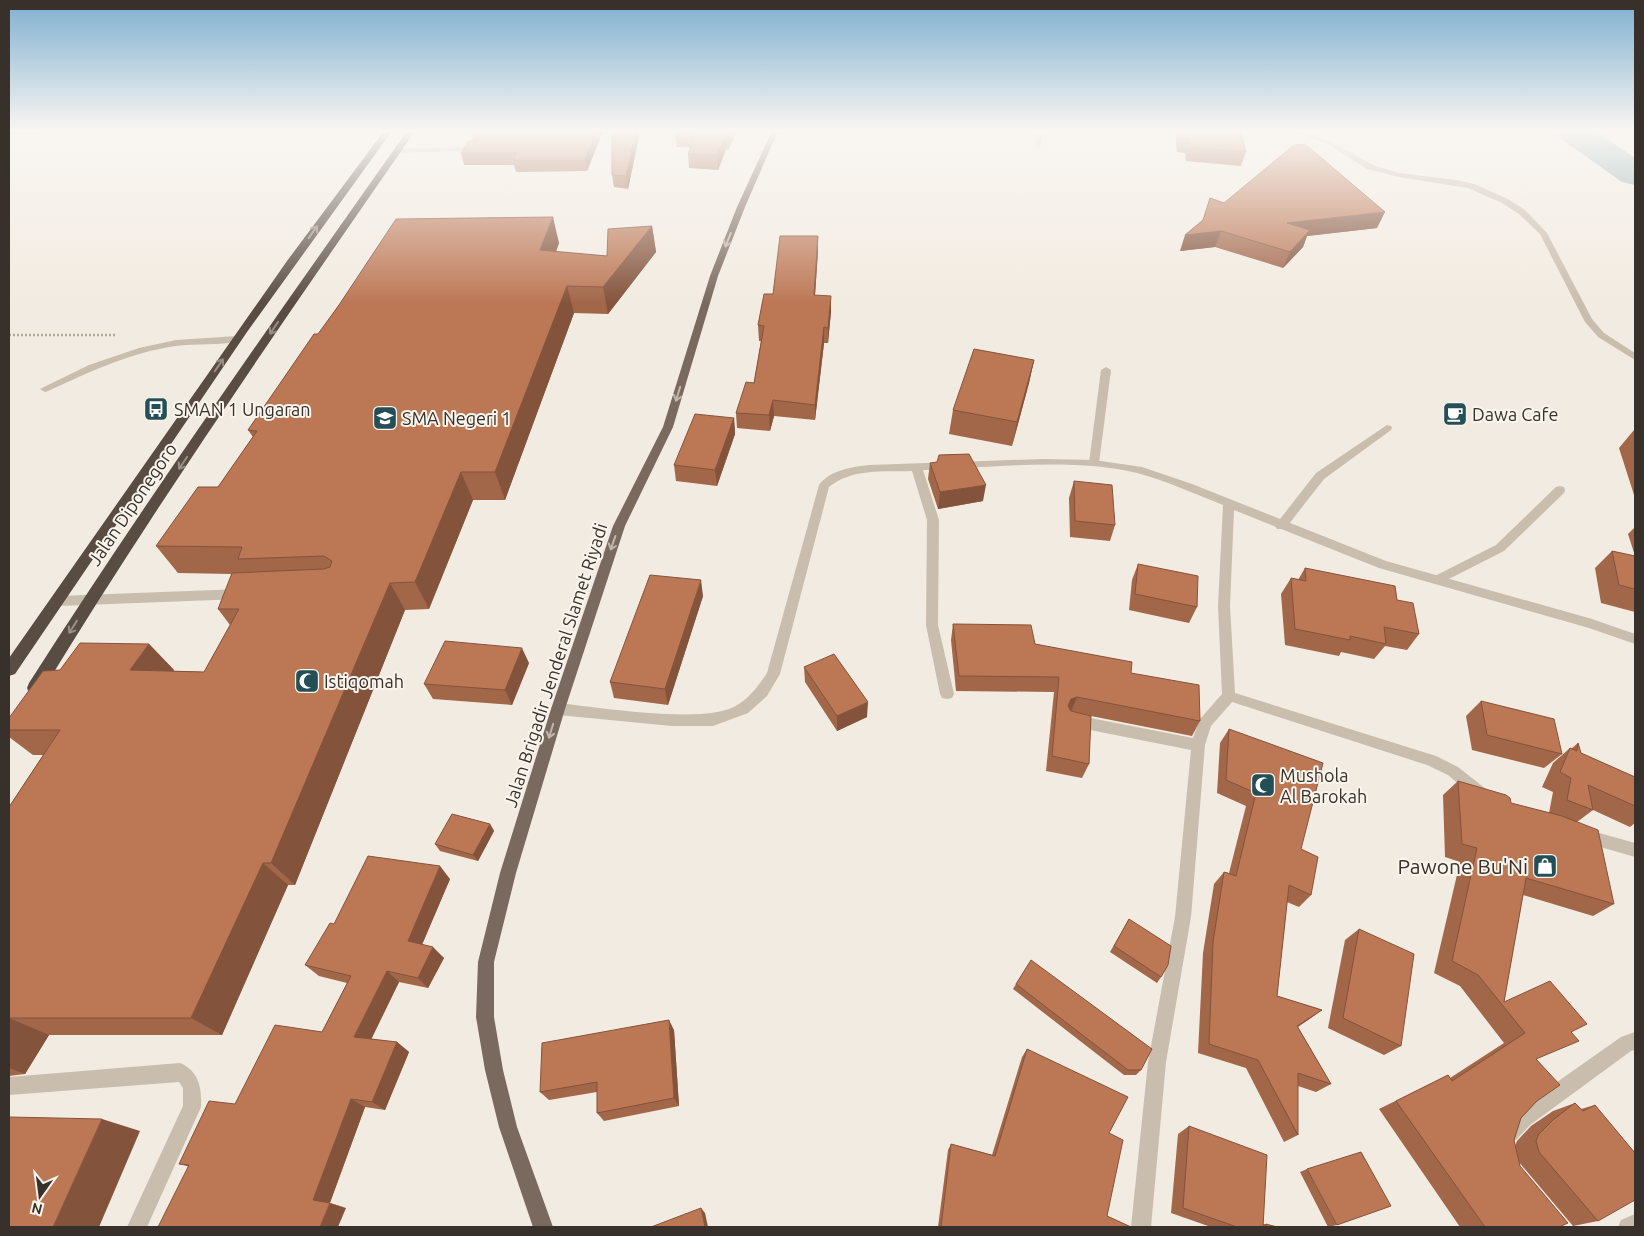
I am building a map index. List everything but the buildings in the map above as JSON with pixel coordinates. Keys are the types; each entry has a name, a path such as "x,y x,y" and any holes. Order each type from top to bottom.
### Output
{"highway":[{"name":"Jalan Diponegoro","path":"27,701 207,405 272,309 344,189"},
{"name":"Jalan Diponegoro","path":"9,670 58,600 207,405 237,339 272,309 368,189"}],"main road":[{"name":"Jalan Brigadir Jenderal Slamet Riyadi","path":"543,1227 508,1127 494,1070 485,1017 486,962 508,873 558,709 619,526 668,427 714,276 749,189"}],"street":[{"path":"1478,189 1505,201 1522,212 1544,233 1588,320 1601,335 1635,357"},
{"path":"45,389 80,372 137,352 176,343 237,339"},
{"path":"1094,463 1106,370"},
{"path":"1281,526 1320,476 1387,428"},
{"path":"558,709 672,720 713,720 743,709 762,692 773,674 824,485 835,476 848,471 916,466 1043,462 1094,463 1138,470 1188,487 1281,526 1383,565 1592,624 1635,639"},
{"path":"916,466 933,520 932,625 948,694"},
{"path":"1437,580 1500,548 1560,490"},
{"path":"1141,1227 1157,1062 1183,917 1198,745 1205,723 1229,696 1224,606 1229,505"},
{"path":"58,600 254,594"},
{"path":"1229,696 1431,760 1453,771 1490,800"},
{"path":"1071,720 1198,745"},
{"path":"1573,832 1635,850"},
{"path":"1503,1148 1508,1134 1523,1118 1627,1044 1635,1041"},
{"path":"9,1086 180,1072 190,1080 193,1090 192,1107 138,1227"},
{"path":"1628,1227 1635,1224"}],"place":[{"name":"SMAN 1 Ungaran","path":"156,409"},
{"name":"Dawa Cafe","path":"1455,414"},
{"name":"SMA Negeri 1","path":"385,418"},
{"name":"Istiqomah","path":"307,681"},
{"name":"Mushola Al Barokah","path":"1263,785"},
{"name":"Pawone Bu'Ni","path":"1545,866"}]}
